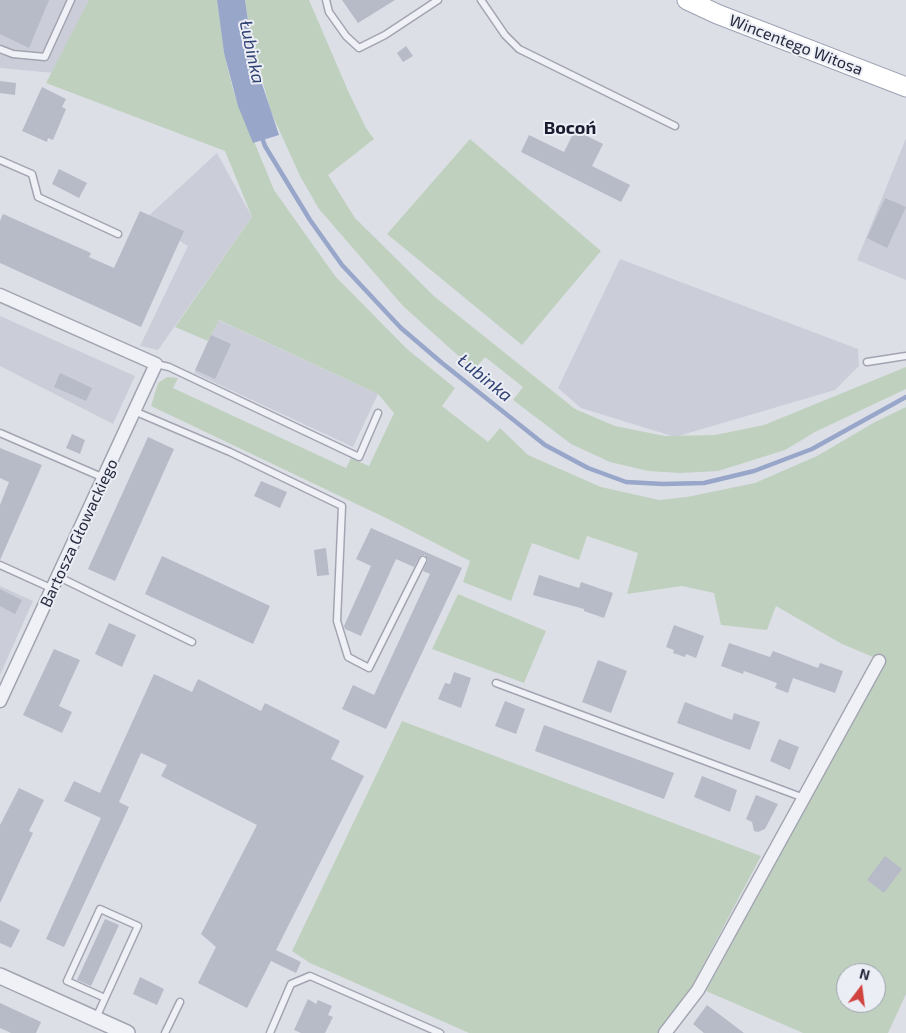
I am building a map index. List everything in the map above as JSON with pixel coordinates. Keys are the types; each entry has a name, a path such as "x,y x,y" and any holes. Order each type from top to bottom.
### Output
{"main road":[{"name":"Wincentego Witosa","path":"687,0 717,14 906,87"}],"street":[{"path":"0,295 156,364"},
{"name":"Bartosza Głowackiego","path":"2,694 59,577 156,364"},
{"path":"665,1033 698,990 879,661"},
{"path":"0,976 127,1033"}],"lane":[{"path":"0,49 13,54 46,57 71,0"},
{"path":"326,0 329,12 346,36 359,48 376,40 438,0"},
{"path":"481,0 505,35 519,49 675,126"},
{"path":"0,160 32,174 38,197 118,234"},
{"path":"867,362 906,356"},
{"path":"156,364 169,367 359,457 378,413"},
{"path":"134,412 230,452 342,506 337,621 348,657 369,668 423,560"},
{"path":"0,433 104,478"},
{"path":"0,565 53,589"},
{"path":"59,577 192,642"},
{"path":"496,683 804,798"},
{"path":"95,1019 105,998 138,926 100,909 67,981 105,998"},
{"path":"270,1033 292,984 310,976 440,1033"},
{"path":"165,1033 180,1002"}],"shaded area":[{"path":"0,0 90,0 54,73 0,68"},
{"path":"906,138 906,280 857,260"},
{"path":"217,153 252,217 158,350 140,346 188,246 144,220"},
{"path":"620,259 858,349 859,366 835,390 675,437 581,408 558,388"},
{"path":"0,316 135,376 113,424 0,366"},
{"path":"218,320 378,394 353,447 194,373"},
{"path":"0,586 33,601 0,675"}],"green space":[{"path":"89,0 217,0 224,53 233,90 274,190 335,276 407,349 455,388 442,406 488,442 500,428 528,455 601,487 659,500 687,497 755,483 817,456 875,422 906,407 906,994 888,1033 803,1033 706,991 885,662 842,644 776,606 767,630 721,625 714,593 682,586 627,594 638,553 587,536 579,560 532,543 511,601 463,582 470,561 388,519 151,406 158,383 167,377 178,378 173,388 346,468 351,458 369,466 394,413 378,394 219,320 208,341 175,327 252,217 225,151 46,83"},
{"path":"245,0 309,0 349,93 366,128 374,139 328,175 355,218 435,297 575,409 615,426 665,436 715,435 764,425 906,367 906,389 815,432 785,450 718,471 680,473 648,471 610,462 571,444 513,400 523,387 485,357 474,370 403,306 319,209 300,176 271,112 250,35"},
{"path":"470,139 601,251 522,345 387,234"},
{"path":"458,594 546,631 524,683 432,649"},
{"path":"402,721 761,856 691,988 658,1033 469,1033 310,963 292,951"}],"water":[{"path":"217,0 245,0 250,35 259,75 279,135 253,143 238,106 224,53"}],"building":[{"path":"0,0 49,0 29,48 0,34"},
{"path":"342,0 395,0 358,23"},
{"path":"406,46 413,56 403,62 397,53"},
{"path":"0,81 16,83 15,95 0,93"},
{"path":"42,87 66,99 62,107 66,109 53,140 48,138 47,142 22,131"},
{"path":"575,130 603,144 592,166 630,185 621,202 521,152 529,135 564,152"},
{"path":"59,169 87,183 79,198 52,184"},
{"path":"885,198 906,207 887,248 867,238"},
{"path":"140,211 184,231 141,327 0,263 0,221 3,214 91,253 89,257 114,268"},
{"path":"211,335 231,344 215,379 195,370"},
{"path":"60,373 92,388 86,401 54,387"},
{"path":"72,434 85,440 80,454 66,448"},
{"path":"148,437 174,449 115,581 88,569"},
{"path":"0,448 42,465 0,560 0,505 9,482 0,478"},
{"path":"261,481 287,492 280,508 254,496"},
{"path":"371,528 462,568 386,729 342,709 353,685 374,695 430,574 423,571 428,560 425,555 420,556 414,567 396,559 361,636 345,629 344,626 371,566 356,559"},
{"path":"326,548 329,575 317,576 314,550"},
{"path":"162,556 270,606 253,644 145,594"},
{"path":"539,575 579,588 581,582 613,593 604,618 584,611 584,609 533,595"},
{"path":"0,589 22,600 15,614 0,606"},
{"path":"109,623 136,635 122,667 95,654"},
{"path":"674,625 704,636 696,658 686,654 685,657 673,653 674,650 666,647"},
{"path":"729,643 770,657 773,651 818,668 820,663 843,671 835,693 793,678 788,693 775,688 777,683 744,671 743,674 721,666"},
{"path":"54,649 80,660 59,706 72,712 62,733 23,715"},
{"path":"598,660 627,671 611,713 582,702"},
{"path":"454,672 471,678 461,708 438,699 445,683 450,684"},
{"path":"154,674 192,692 198,679 261,711 265,703 340,741 331,759 364,776 276,950 301,962 296,973 271,961 247,1008 198,983 216,947 201,934 257,825 161,776 167,765 141,753 119,802 129,807 64,947 46,939 101,818 64,801 74,781 100,793"},
{"path":"505,701 525,709 516,734 495,726"},
{"path":"685,702 732,720 734,713 760,722 750,750 677,723"},
{"path":"544,725 674,773 664,799 535,751"},
{"path":"779,739 799,747 790,770 770,761"},
{"path":"702,776 737,790 730,812 694,797"},
{"path":"19,788 44,800 29,831 33,833 0,903 0,825"},
{"path":"756,795 778,804 765,829 758,832 754,831 752,822 746,819"},
{"path":"885,856 902,869 884,893 867,880"},
{"path":"105,919 119,925 91,986 77,980"},
{"path":"0,920 20,930 11,948 0,943"},
{"path":"140,977 164,989 157,1005 133,994"},
{"path":"308,999 316,1004 318,1000 332,1006 328,1015 333,1017 325,1033 301,1033 294,1030"},
{"path":"0,1003 41,1022 36,1033 11,1033 0,1028"},
{"path":"707,1005 744,1033 704,1033 693,1024"}],"waterway":[{"name":"Łubinka","path":"261,135 265,146 310,220 342,265 401,328 545,445 588,468 626,482 663,484 704,483 754,471 812,449 906,397"}],"district":[{"name":"Bocoń","path":"570,128"}]}
